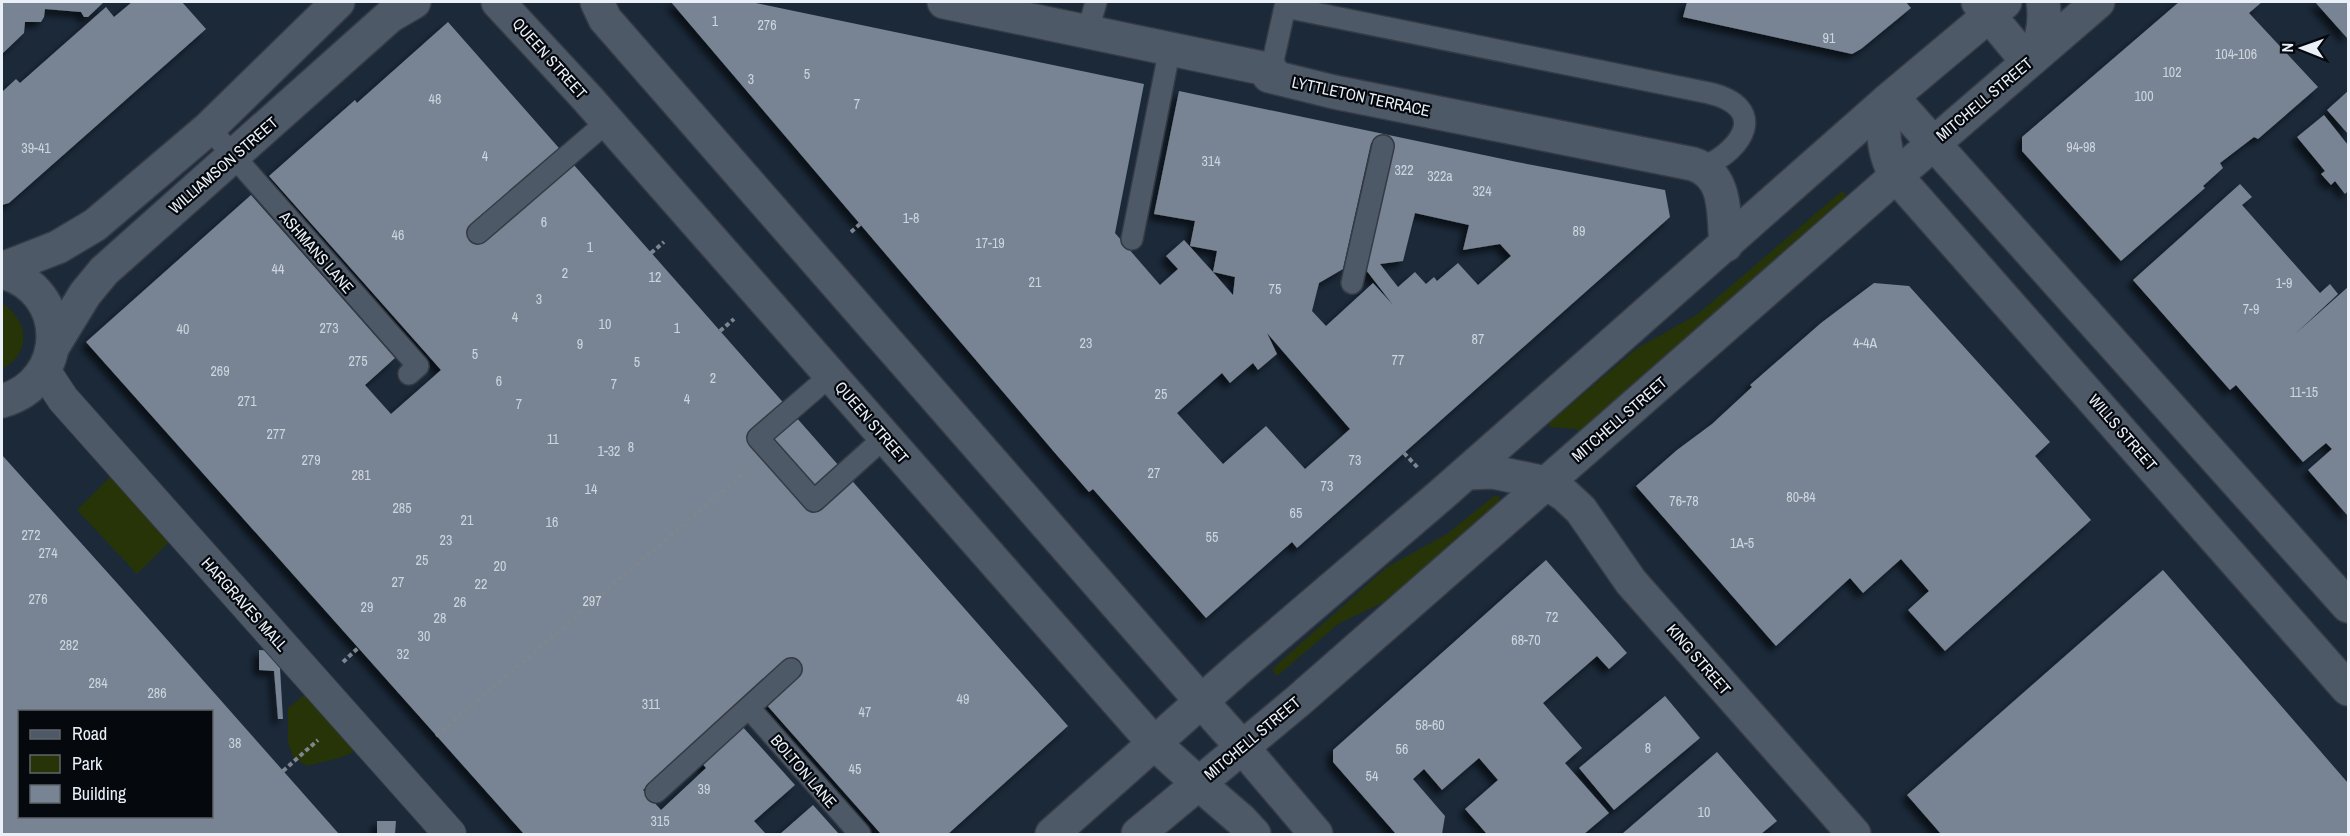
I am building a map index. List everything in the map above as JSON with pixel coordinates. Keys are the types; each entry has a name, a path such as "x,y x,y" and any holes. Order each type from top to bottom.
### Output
{"street":[{"path":"2,271 58,247 95,225 209,128 338,2"},
{"name":"WILLIAMSON STREET","path":"2,401 24,392 36,382 85,294 104,271 390,16 414,2"},
{"name":"QUEEN STREET","path":"498,2 831,375 1154,743 1254,834"},
{"path":"597,2 605,19 1316,834"},
{"name":"LYTTLETON TERRACE","path":"944,2 1092,16 1170,48 1271,70 1269,76 1391,113 1703,167"},
{"path":"1052,834 1201,701 1726,245 1991,6 2031,59 2043,35 2045,16 2043,2"},
{"name":"MITCHELL STREET","path":"1138,834 1243,748 1934,142 2098,2"},
{"path":"1890,99 1934,142 2349,606"},
{"path":"1890,99 1884,116 1884,136 1887,157 1896,176"},
{"path":"1703,167 1713,175 1719,187 1726,245"},
{"name":"WILLS STREET","path":"1896,176 2349,689"},
{"path":"2,271 21,279 41,297 51,321 48,359"},
{"name":"HARGRAVES MALL","path":"48,359 63,399 450,834"},
{"path":"1467,472 1493,472 1546,483"},
{"name":"KING STREET","path":"1546,483 1574,502 1631,582 1854,834"}],"lane":[{"path":"1271,70 1285,4 1724,97 1738,106 1742,114 1743,134 1729,153 1703,167"},
{"path":"1132,239 1170,48"},
{"path":"478,233 607,122"},
{"name":"ASHMANS LANE","path":"209,128 418,366 409,374"},
{"path":"1352,283 1383,146"},
{"path":"831,375 758,438 769,451 814,501 885,437"},
{"path":"656,792 791,669"},
{"name":"BOLTON LANE","path":"749,708 860,834"}],"path":[{"path":"851,232 860,224"},
{"path":"720,331 739,314"},
{"path":"436,736 769,451"},
{"path":"283,771 345,717"}],"shaded area":[{"path":"2,2 2348,2 2348,834 2,834"}],"green space":[{"path":"1842,191 1846,198 1579,433 1576,429 1551,427 1548,424 1636,349 1698,314"},
{"path":"2,303 18,319 23,337 18,354 2,369"},
{"path":"113,474 171,540 137,574 77,510"},
{"path":"1494,496 1499,496 1500,502 1399,591 1384,602 1338,624 1277,676 1272,669 1387,567 1447,534"},
{"path":"307,693 351,729 353,752 307,766 293,757 288,742 288,708"}],"building":[{"path":"2,2 104,2 88,17 84,17 81,12 45,9 41,22 25,22 24,33 2,54"},
{"path":"132,2 182,2 206,29 9,203 2,205 2,92 16,79 20,83 106,7 114,17"},
{"path":"671,2 751,2 1144,84 1115,233 1160,285 1178,269 1166,256 1184,240 1213,272 1217,251 1190,246 1195,221 1154,214 1179,91 1517,162 1665,190 1670,217 1297,548 1292,542 1206,618 1093,489 1089,492","holes":["1371,143 1389,147 1363,266 1393,305 1373,283 1326,326 1312,311 1319,283 1343,269","1415,213 1469,225 1463,250 1500,244 1511,256 1478,285 1458,263 1437,281 1434,277 1426,284 1415,272 1398,287 1380,264 1403,261","1213,272 1235,277 1233,295","1267,333 1350,429 1305,469 1266,426 1223,464 1177,413 1222,373 1230,383 1253,363 1258,370 1277,354"]},
{"path":"1687,2 1906,2 1911,8 1852,54 1683,17"},
{"path":"2179,2 2262,2 2249,13 2318,87 2258,139 2254,137 2220,163 2223,168 2203,186 2205,188 2121,261 2022,151 2022,137"},
{"path":"2315,2 2348,2 2348,39"},
{"path":"448,22 1068,726 948,834 881,834 765,703 789,659 643,790 661,810 706,768 700,761 741,725 795,785 754,821 766,834 524,834 86,342 251,195 395,358 365,385 391,414 441,370 269,176 355,100 357,103"},
{"path":"2348,91 2348,134 2327,110"},
{"path":"2324,115 2348,145 2348,191 2345,194 2335,181 2331,185 2321,174 2325,171 2297,137"},
{"path":"2240,184 2252,197 2242,205 2320,293 2330,284 2338,294 2294,335 2348,287 2348,516 2308,470 2332,449 2326,443 2303,462 2236,385 2230,390 2133,280"},
{"path":"1874,283 1909,286 2050,442 2035,456 2091,520 1945,651 1908,610 1929,591 1901,559 1863,593 1850,578 1776,646 1636,486 1677,450 1712,424 1752,387 1750,385 1821,323"},
{"path":"2,455 117,583 339,834 2,834"},
{"path":"1546,560 1627,653 1609,669 1597,656 1543,703 1582,748 1565,763 1609,813 1584,834 1484,834 1486,833 1465,809 1498,780 1479,758 1442,790 1424,769 1413,779 1445,816 1442,834 1396,834 1333,762 1333,750"},
{"path":"2163,570 2348,783 2348,834 1941,834 1907,795"},
{"path":"259,650 279,651 283,719 278,719 274,671 259,670"},
{"path":"1665,696 1700,738 1614,810 1579,768"},
{"path":"1717,752 1777,821 1761,834 1622,834"},
{"path":"813,805 839,834 780,834"},
{"path":"377,821 396,821 395,834 377,834"}]}
